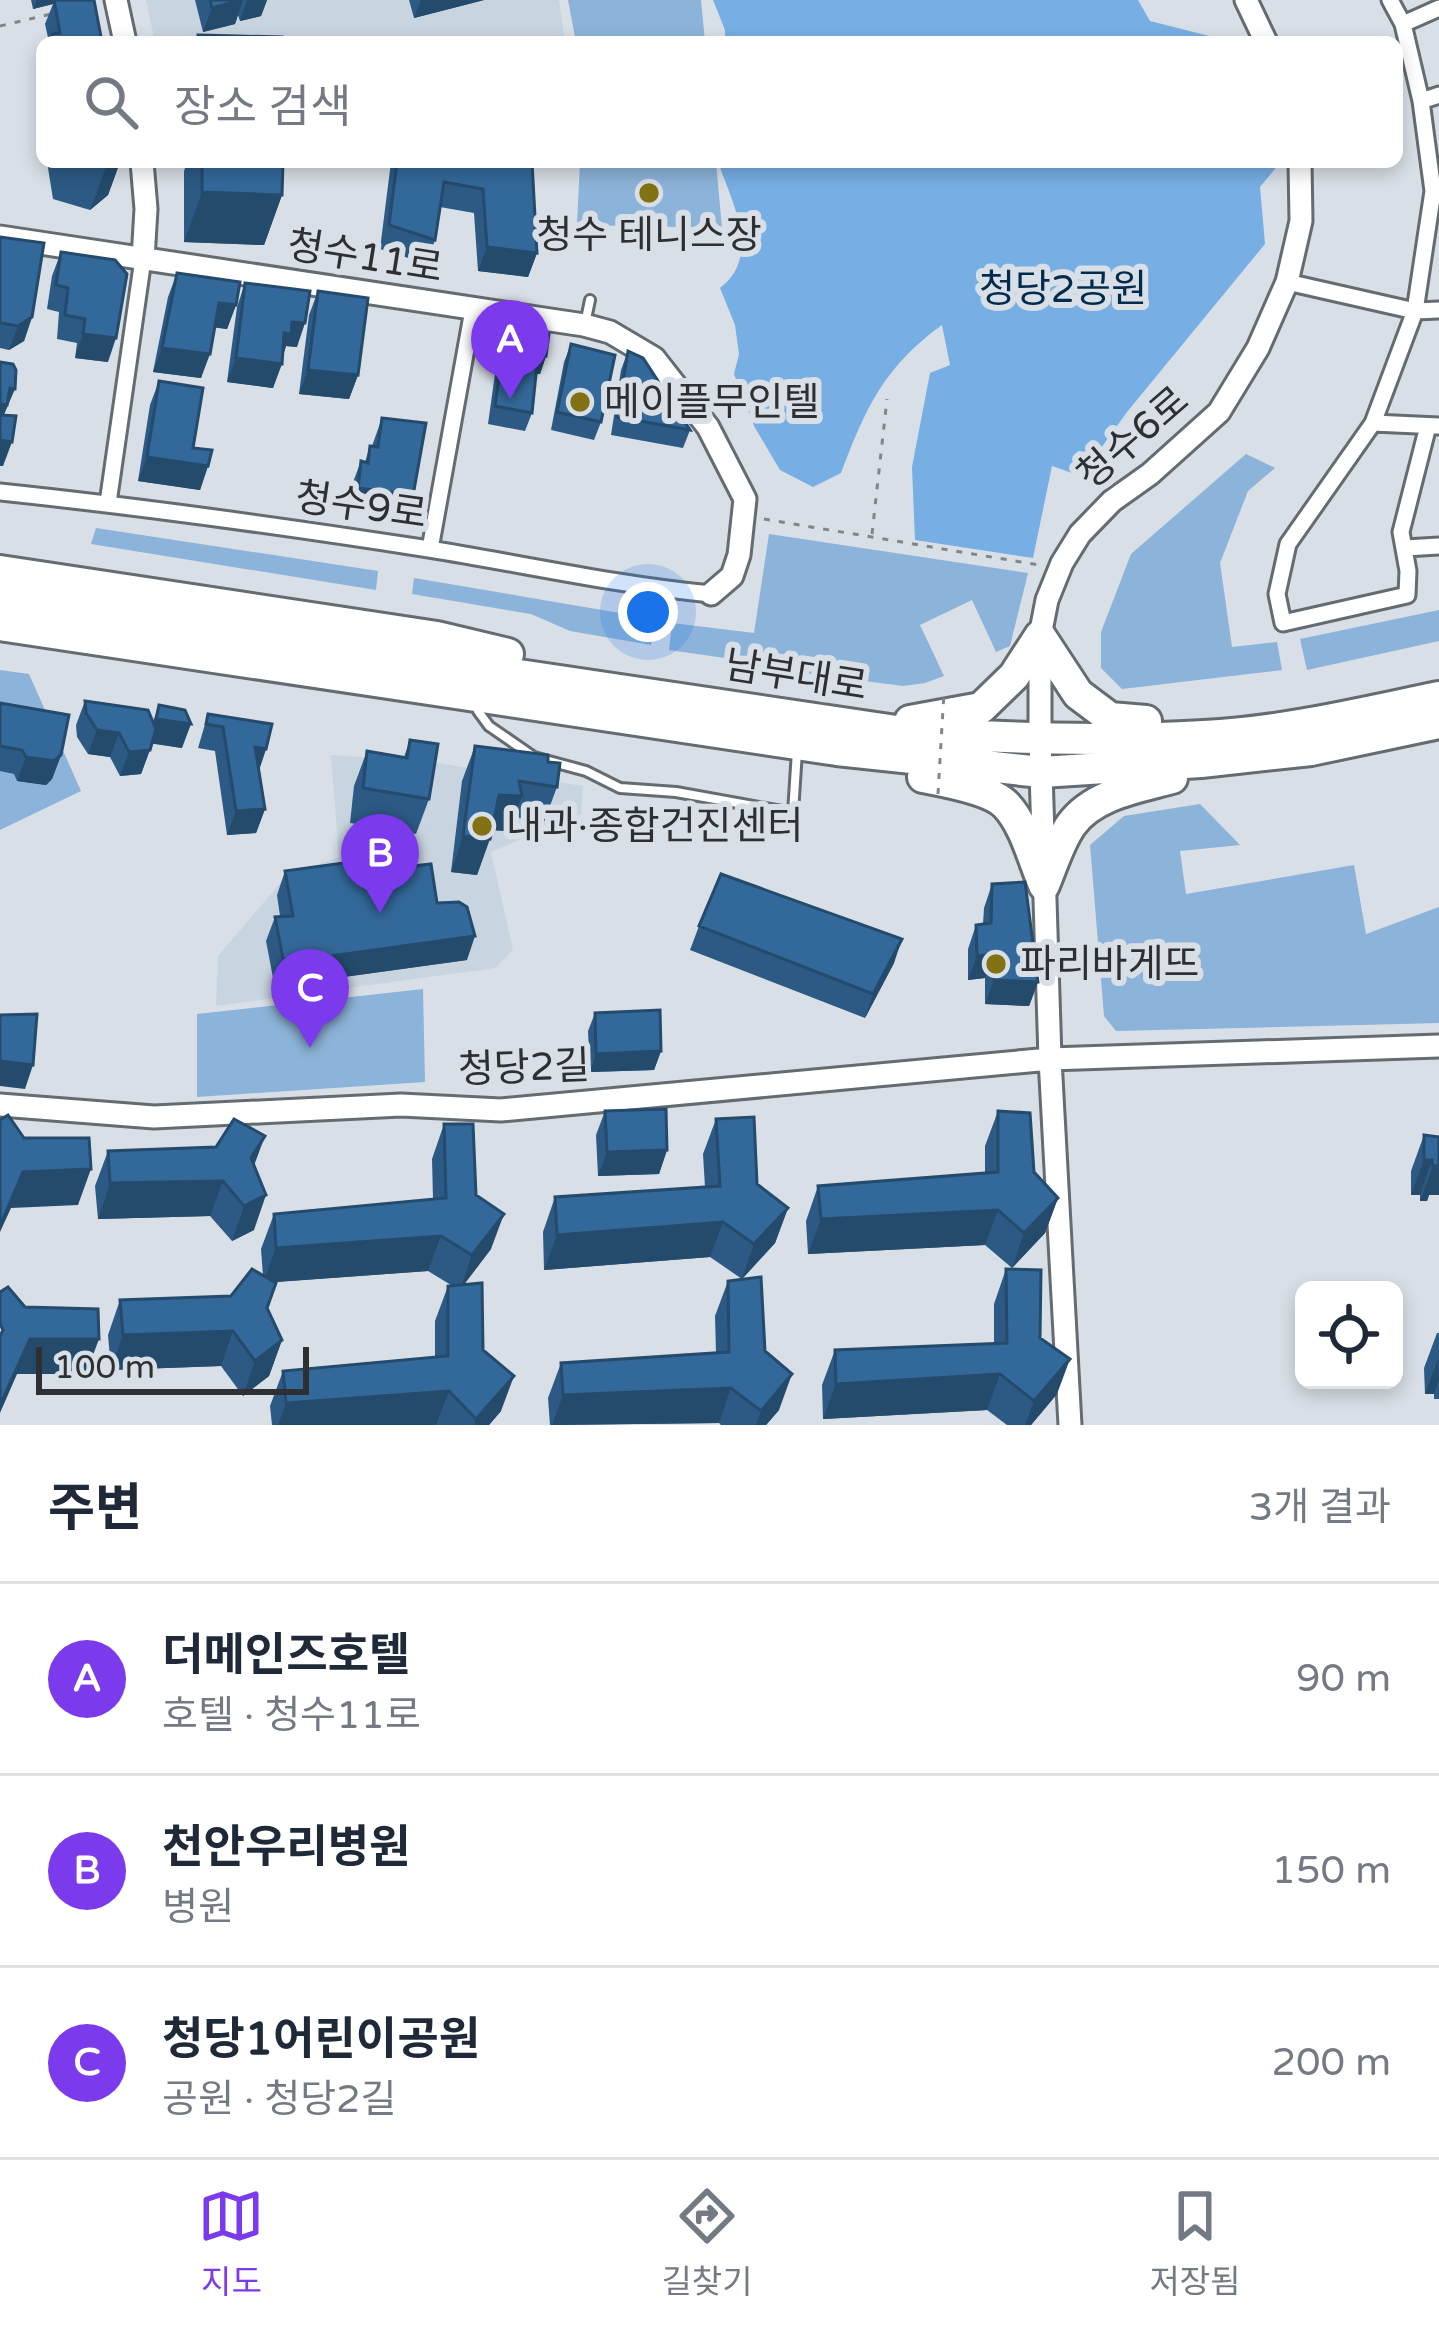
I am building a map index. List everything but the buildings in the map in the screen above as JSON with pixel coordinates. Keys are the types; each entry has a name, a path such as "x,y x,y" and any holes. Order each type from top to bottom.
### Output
{"highway":[{"path":"0,571 437,637 523,657 609,701"},
{"name":"남부대로","path":"0,598 1041,772 1256,744 1307,724 1439,694"},
{"name":"남부대로","path":"0,625 609,701 797,744 834,736 903,732 1040,740 1205,736 1311,750 1434,725"},
{"path":"834,736 981,708 1014,676 1040,636 1078,694 1110,718 1256,744"},
{"path":"0,642 478,711 514,714 609,701"},
{"path":"834,736 896,773 955,783 1003,802 1020,826 1044,885"},
{"path":"1044,885 1072,823 1095,803 1256,744"}],"street":[{"path":"116,0 123,36"},
{"path":"1246,0 1263,36"},
{"path":"1373,423 1433,426 1401,532 1407,595 1283,622 1276,594 1288,544 1373,423 1415,311 1436,190 1403,24 1390,0"},
{"path":"1403,24 1439,8"},
{"path":"1421,101 1439,95"},
{"path":"108,503 143,259 143,168"},
{"name":"청수6로","path":"1041,772 1040,636 1046,600 1080,534 1112,501 1219,412 1258,348 1287,282 1301,221 1300,168"},
{"name":"청수11로","path":"0,237 610,332 654,358 708,427 746,500 745,516"},
{"path":"1287,282 1415,311 1439,310"},
{"path":"430,549 473,310"},
{"name":"청수9로","path":"0,491 430,549 711,594"},
{"path":"711,594 732,576 745,516"},
{"path":"1405,548 1439,546"},
{"path":"1041,772 1050,1059 1070,1425"},
{"name":"청당2길","path":"0,1105 154,1117 401,1106 502,1110 1050,1059 1439,1046"}],"lane":[{"path":"584,325 590,299"},
{"path":"478,711 489,726 534,757 586,771 620,788 676,792 793,813 797,744"}],"path":[{"path":"0,26 64,11"},
{"path":"872,536 887,399"},
{"path":"745,516 1044,566"},
{"path":"938,794 944,692"}],"shaded area":[{"path":"146,0 559,0 564,36 154,36"},
{"path":"568,0 701,0 704,36 575,36"},
{"name":"청수 테니스장","path":"580,168 717,168 722,228 577,225"},
{"path":"1246,454 1275,468 1248,491 1220,563 1232,647 1277,642 1282,670 1122,689 1101,668 1101,632 1131,554"},
{"path":"96,528 378,571 376,590 91,544"},
{"path":"769,534 1028,573 1010,646 996,652 972,600 920,625 944,676 925,683 903,686 669,650 672,623 754,633"},
{"path":"414,578 655,619 651,645 570,631 531,614 412,594"},
{"path":"1439,610 1439,641 1307,670 1300,639"},
{"path":"0,670 29,674 81,791 0,830"},
{"path":"331,755 437,763 583,786 581,814 491,852 513,950 495,968 216,1006 218,956 287,875 339,857"},
{"path":"1200,804 1240,845 1180,851 1186,894 1354,865 1366,934 1439,907 1439,1023 1116,1031 1104,1016 1090,845 1124,816"},
{"path":"423,989 425,1082 197,1097 197,1014"}],"green space":[{"path":"713,0 1138,0 1150,21 1209,36 725,36"},
{"name":"청당2공원","path":"720,168 1276,168 1260,187 1265,244 1127,412 1081,476 1052,466 1033,558 915,540 912,467 930,373 950,365 942,325 905,357 879,390 841,473 813,487 780,470 754,426 734,374 739,354 735,325 720,288 739,260 742,245"}],"place":[{"name":"청수 테니스장","path":"649,193"},
{"name":"더메인즈호텔","path":"510,399"},
{"name":"메이플무인텔","path":"580,402"},
{"name":"내과·종합건진센터","path":"482,826"},
{"name":"천안우리병원","path":"380,913"},
{"name":"파리바게뜨","path":"996,964"},
{"name":"청당1어린이공원","path":"310,1048"}]}
